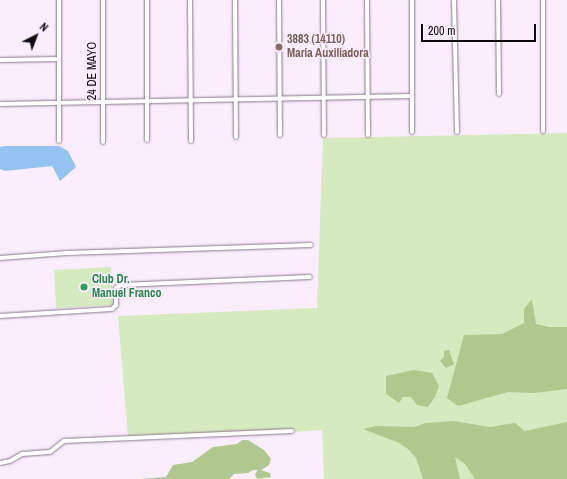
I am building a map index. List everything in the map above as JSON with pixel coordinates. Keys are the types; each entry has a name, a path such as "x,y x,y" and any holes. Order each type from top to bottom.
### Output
{"street":[{"path":"59,0 59,141"},
{"name":"24 DE MAYO","path":"102,0 103,142"},
{"path":"146,0 147,140"},
{"path":"190,0 191,141"},
{"path":"235,0 236,137"},
{"path":"279,0 280,135"},
{"path":"322,0 324,135"},
{"path":"367,0 368,135"},
{"path":"412,0 412,132"},
{"path":"454,0 457,132"},
{"path":"498,0 499,94"},
{"path":"543,0 544,131"},
{"path":"0,60 59,59"},
{"path":"0,104 412,96"},
{"path":"0,258 66,253 311,245"},
{"path":"0,316 112,310 116,306 116,288 121,285 310,277"},
{"path":"0,463 10,461 22,454 50,452 64,441 292,431"}],"green space":[{"path":"567,133 567,479 324,479 322,430 295,432 294,429 128,437 118,316 317,308 323,138"},
{"name":"Club Dr. Manuel Franco","path":"111,267 113,305 56,308 54,270"},
{"path":"532,299 536,324 549,327 567,327 567,389 534,393 508,392 458,406 447,398 464,335 502,334 524,323 524,309"},
{"path":"449,350 454,364 446,368 440,361 444,357 444,351"},
{"path":"414,370 432,373 439,386 435,397 428,407 417,405 411,397 403,397 399,403 386,394 386,376"},
{"path":"453,421 490,427 515,423 525,431 567,422 567,479 475,479 465,464 455,457 460,479 423,479 416,458 408,449 397,442 363,429 376,426 414,427 426,423"},
{"path":"242,440 248,440 264,450 271,459 269,465 261,470 270,473 271,477 257,479 255,474 258,470 253,470 248,473 234,474 229,479 139,479 166,477 173,465 192,462 213,447 237,444"}],"water":[{"path":"59,146 68,151 76,167 60,181 52,166 5,171 0,169 0,147"}],"place":[{"name":"3883 (14110) Maria Auxiliadora","path":"279,47"},
{"name":"Club Dr. Manuel Franco","path":"84,287"}]}
